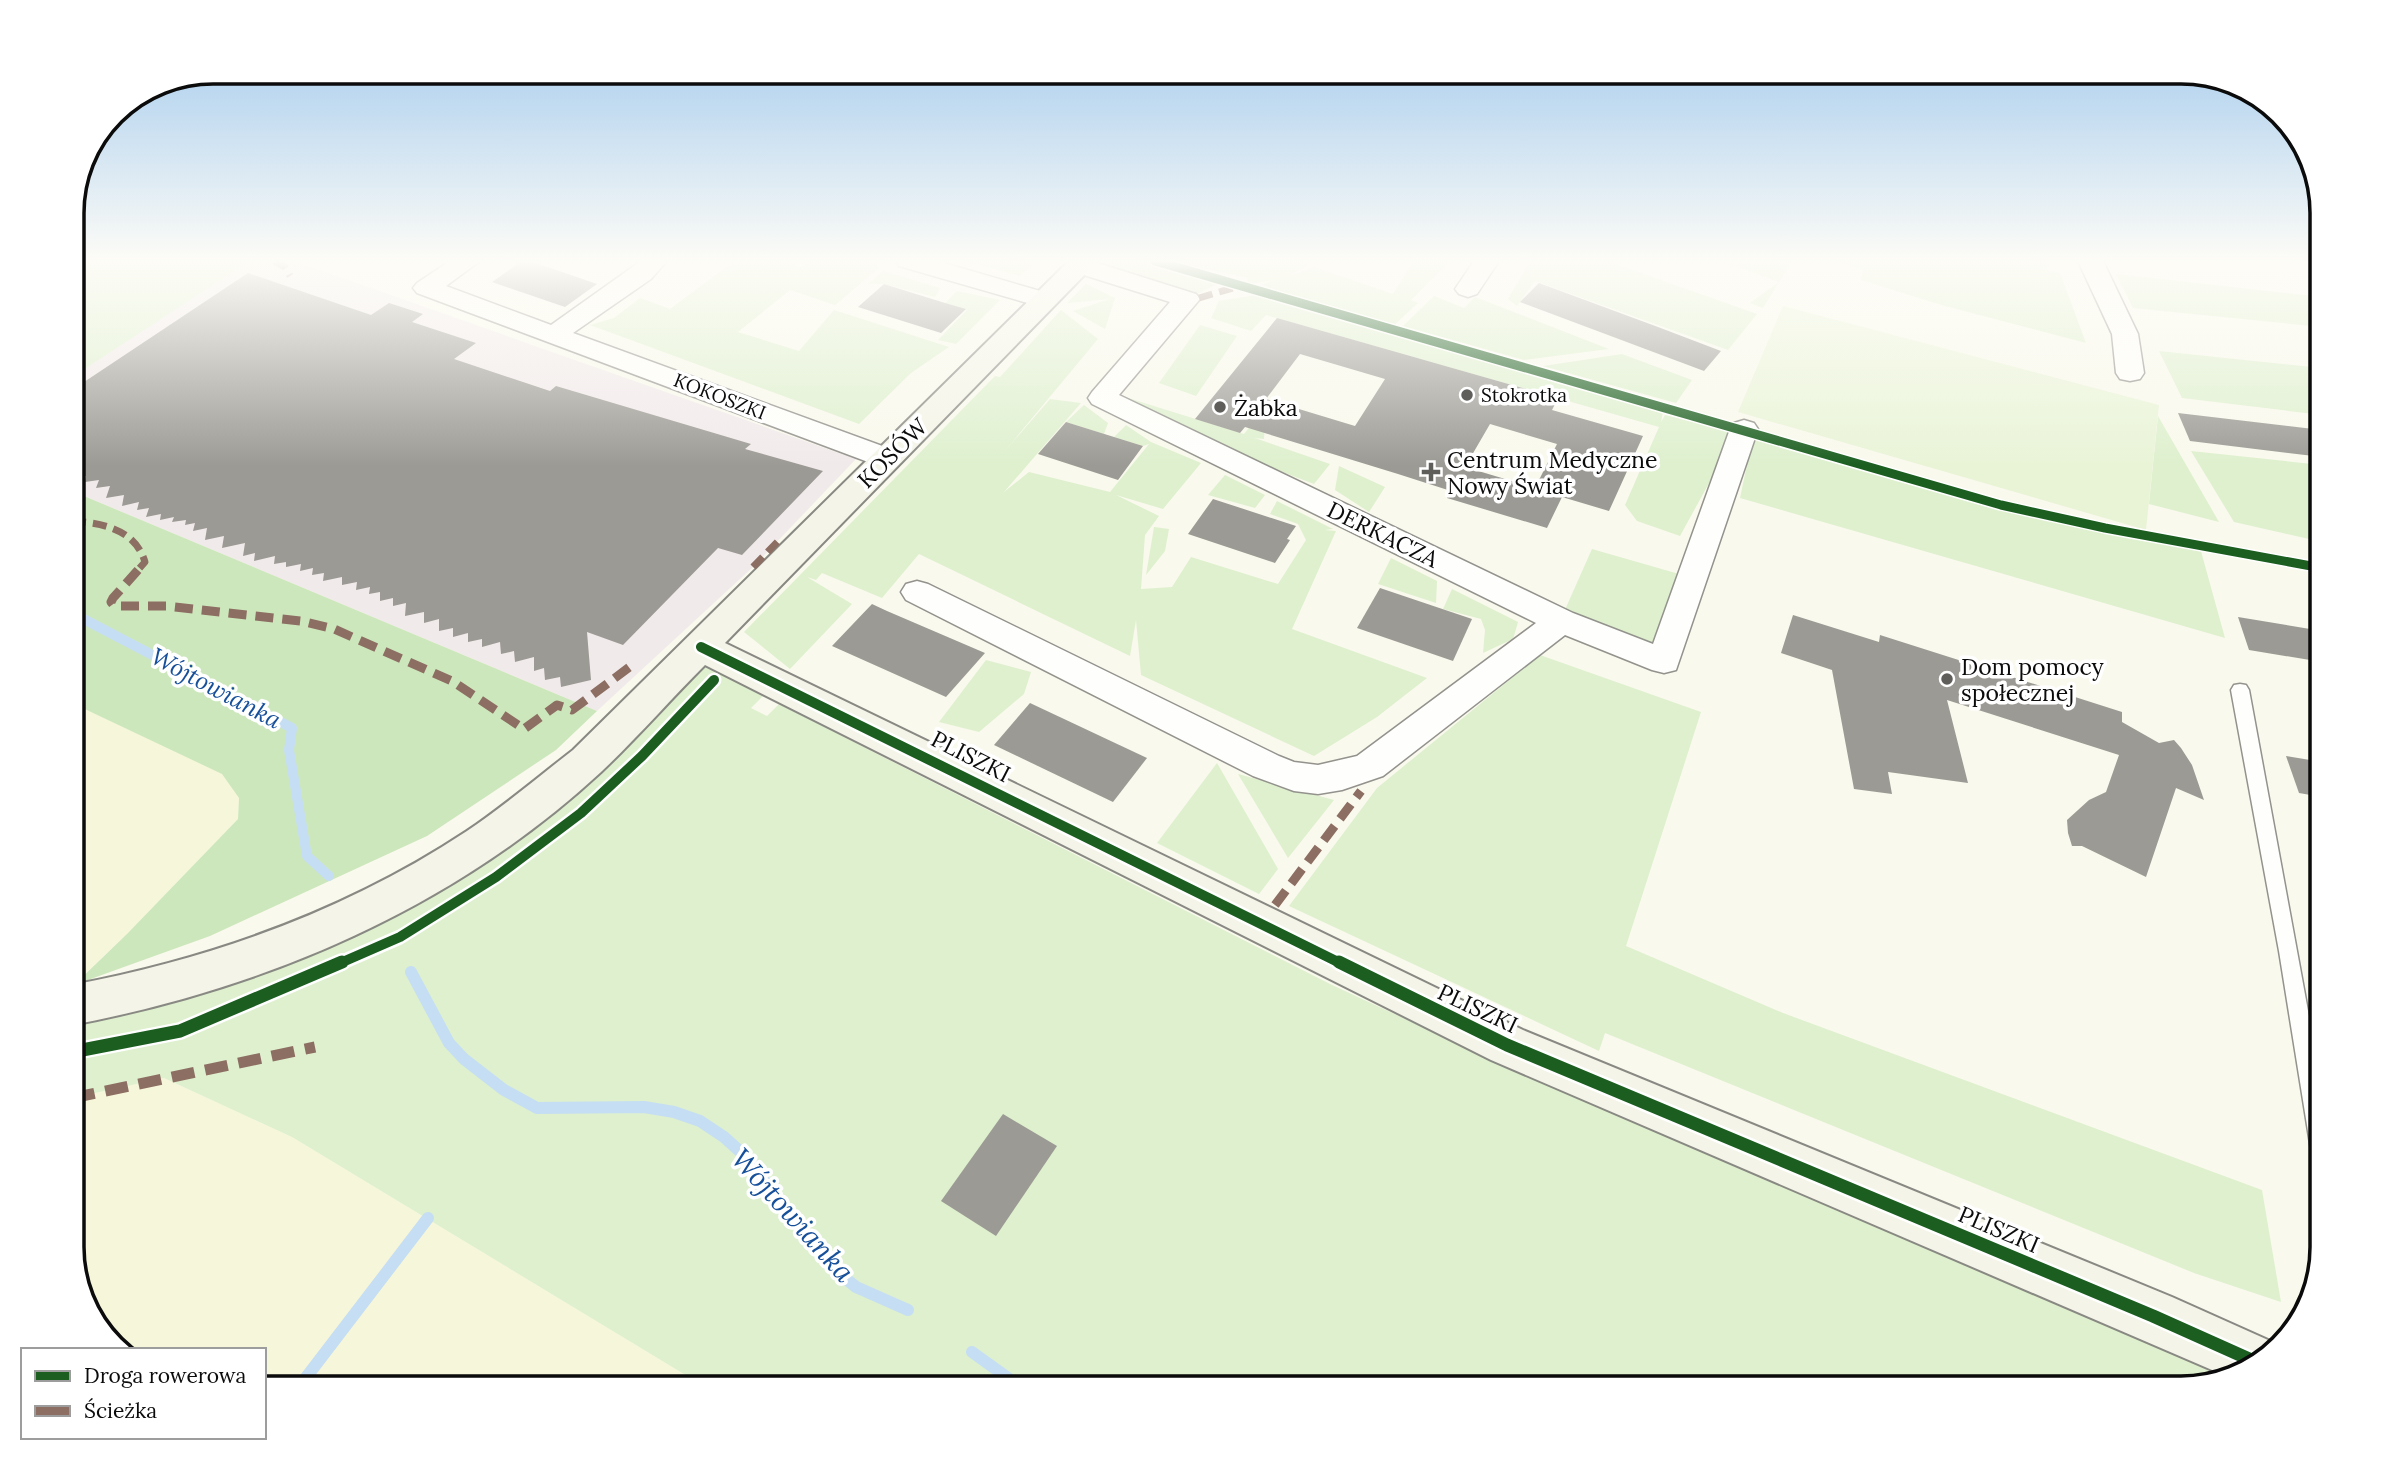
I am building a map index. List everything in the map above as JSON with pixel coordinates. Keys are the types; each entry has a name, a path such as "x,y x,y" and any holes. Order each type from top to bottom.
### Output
{"street":[{"name":"KOKOSZKI","path":"541,329 886,458"},
{"path":"555,334 562,329"},
{"name":"KOSÓW","path":"84,1003 189,979 266,956 407,889 468,852 569,776 1016,329"},
{"name":"DERKACZA","path":"1160,329 1102,398 1561,621 1664,661 1744,429"},
{"path":"2122,329 2130,373"},
{"path":"917,592 1266,766 1300,779 1319,781 1337,779 1370,766 1561,621"},
{"name":"PLISZKI","path":"701,646 1485,1035 2247,1358"}],"lane":[{"path":"2241,690 2310,1078"}],"shaded area":[{"path":"145,329 487,329 856,459 753,567 597,711 84,496 84,369"}],"green space":[{"path":"84,329 146,329 84,369"},
{"path":"601,329 742,329 738,332 799,351 818,329 893,329 949,347 911,373 859,424"},
{"path":"949,329 971,329 956,344 938,340"},
{"path":"1044,329 1085,329 1098,339 1004,452 1050,399 1081,403 1004,492 1029,472 1110,492 1149,444 1143,446 1114,437 1126,425 1151,442 1201,463 1163,509 1116,495 1159,516 1145,535 1141,589 1172,587 1191,557 1278,584 1306,540 1298,524 1270,514 1277,501 1333,529 1325,530 1336,531 1292,629 1427,678 1377,717 1314,756 1141,675 1136,620 1130,656 919,554 882,598 822,573 816,580 807,577 852,604 790,669 744,632 995,376 1000,377"},
{"path":"1197,329 1214,329 1237,336 1196,396 1159,383"},
{"path":"1316,329 1395,329 1664,406 1661,422 1665,415 1737,432 1680,536 1637,521 1625,505 1659,427"},
{"path":"1414,329 1558,329 1609,349 1524,360"},
{"path":"1670,329 1745,329 1728,350"},
{"path":"1773,329 1871,329 2159,405 2146,530 1738,412"},
{"path":"2033,329 2081,329 2086,343"},
{"path":"2159,351 2310,367 2310,414 2182,398"},
{"path":"1622,354 1692,380 1676,403 1543,366"},
{"path":"1125,397 1244,434 1266,406 1264,439 1255,438 1330,464 1314,484 1235,454"},
{"path":"1084,405 1108,423 1104,434 1066,422"},
{"path":"2158,416 2219,522 2149,504"},
{"path":"1754,432 2003,505 2199,544 2225,638 1740,498"},
{"path":"2191,451 2310,464 2310,539 2234,522"},
{"path":"1339,466 1385,487 1369,512 1335,490"},
{"path":"1225,475 1265,495 1255,508 1208,495"},
{"path":"84,496 597,711 556,750 427,836 210,936 84,981 84,975 238,819 239,798 222,774 84,709"},
{"path":"1154,527 1169,529 1165,551 1146,575"},
{"path":"1592,549 1693,578 1650,656 1564,612"},
{"path":"1391,558 1437,581 1436,603 1378,584"},
{"path":"1452,589 1518,622 1513,639 1483,653 1485,630 1481,619 1443,609"},
{"path":"701,647 776,683 751,708 767,716 779,704 1330,984 1532,1078 2218,1370 2181,1376 687,1376 292,1137 164,1078 84,1095 84,1001 407,889"},
{"path":"1540,655 1701,712 1626,946 1783,1013 2262,1190 2281,1302 2194,1273 1605,1033 1599,1051 1289,906 1377,788"},
{"path":"986,660 1031,672 1024,694 979,732 939,722"},
{"path":"84,709 223,774 239,798 238,819 84,975"},
{"path":"1217,763 1278,869 1259,894 1157,843"},
{"path":"1238,774 1334,800 1288,858"},
{"path":"164,1078 292,1137 687,1376 266,1376 266,1348 133,1348 106,1319 97,1304 86,1272 84,1095"}],"building":[{"path":"164,329 434,329 476,343 454,359 550,391 556,386 751,444 745,449 823,471 742,555 718,548 623,645 587,632 591,680 561,687 560,677 545,680 544,668 534,671 534,657 515,662 514,651 501,654 500,642 482,647 482,639 468,642 468,633 453,637 453,628 439,631 439,619 424,623 424,612 405,616 406,603 393,606 393,598 380,601 380,592 369,594 370,587 356,590 357,582 342,585 342,577 323,581 324,573 312,575 313,568 300,571 301,564 286,567 286,562 274,564 275,556 254,561 255,553 243,556 245,543 222,548 224,536 205,540 207,528 193,531 195,523 185,525 186,520 172,522 174,517 160,520 161,514 146,517 149,508 137,510 139,502 122,506 124,495 106,498 110,486 96,488 99,480 85,482 84,382"},
{"path":"929,329 945,329 941,333"},
{"path":"1268,329 1316,329 1558,398 1552,410 1643,436 1609,511 1562,497 1547,528 1447,498 1451,491 1398,474 1245,427 1240,433 1195,419","holes":["1300,354 1385,379 1355,426 1266,399","1490,424 1557,444 1535,488 1465,467"]},
{"path":"1592,329 1662,329 1721,351 1704,371"},
{"path":"2178,413 2310,429 2310,456 2190,441"},
{"path":"1066,422 1143,446 1118,480 1038,454"},
{"path":"1213,499 1296,526 1275,563 1188,534"},
{"path":"1380,588 1472,619 1453,661 1357,628"},
{"path":"872,604 985,653 946,697 832,646"},
{"path":"1793,615 1879,642 1880,635 2122,712 2122,722 2159,743 2174,740 2192,765 2204,800 2176,788 2146,877 2082,846 2072,846 2068,833 2067,820 2089,800 2106,792 2119,755 1947,700 1968,783 1888,772 1892,794 1854,789 1832,670 1781,653"},
{"path":"2238,617 2310,629 2310,660 2249,650"},
{"path":"1030,703 1147,758 1113,802 994,745"},
{"path":"2286,756 2310,760 2310,795 2299,793"},
{"path":"1003,1114 1057,1146 996,1236 941,1201"}],"waterway":[{"name":"Wójtowianka","path":"84,619 292,728 289,750 307,856 329,876"},
{"name":"Wójtowianka","path":"411,972 449,1043 464,1059 504,1090 537,1108 644,1107 674,1112 700,1121 744,1155 829,1265 856,1287 908,1310"},
{"path":"307,1376 428,1218"},
{"name":"Wójtowianka","path":"972,1352 1005,1376"}],"marked path":[{"path":"84,522 117,530 136,542 142,551 145,562 113,598 111,602 114,606 166,606 301,621 334,629 452,681 524,729 557,705 572,710 635,663"},
{"path":"753,567 781,538"},
{"path":"1275,905 1361,791"},
{"path":"84,1095 315,1047"}],"cycle path":[{"path":"1391,329 2001,505 2105,528 2310,566"},
{"path":"701,647 1507,1045 2153,1316 2247,1358"},
{"path":"84,1050 180,1031 400,937 496,877 581,813 642,756 714,680"}],"place":[{"name":"Stokrotka","path":"1467,395"},
{"name":"Żabka","path":"1220,407"},
{"name":"Centrum Medyczne Nowy Świat","path":"1431,472"},
{"name":"Dom pomocy społecznej","path":"1947,679"}]}
